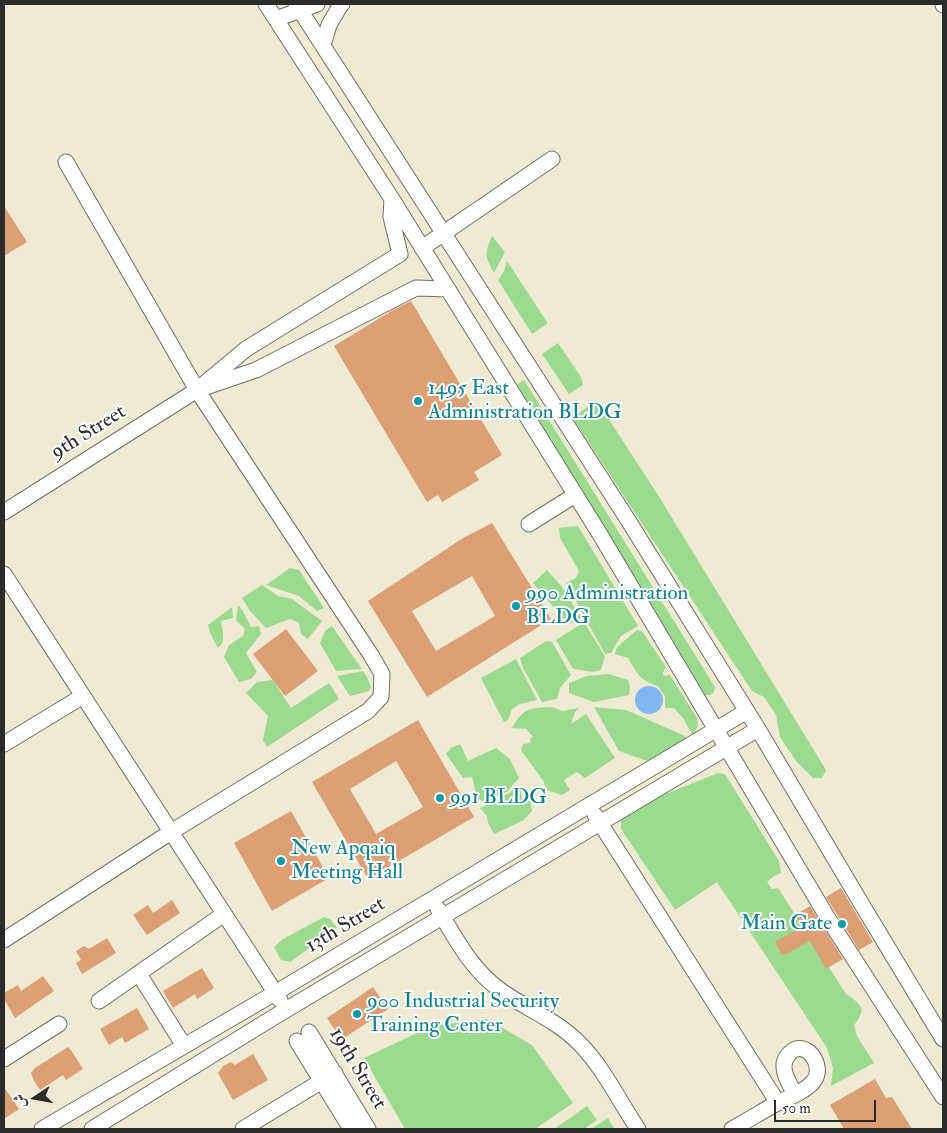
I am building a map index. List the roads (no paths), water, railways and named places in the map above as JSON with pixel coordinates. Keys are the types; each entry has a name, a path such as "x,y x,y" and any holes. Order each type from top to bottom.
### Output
{"street":[{"path":"268,4 601,536 829,920 943,1096"},
{"path":"276,19 298,7 316,4"},
{"path":"323,45 329,25 342,4"},
{"path":"298,7 628,520 758,728 943,1039"},
{"path":"422,248 552,159"},
{"path":"4,940 171,832 368,711 380,697 382,674 197,390 66,162"},
{"path":"197,390 246,349 400,254 391,218 392,200"},
{"path":"197,390 256,370 416,288 448,289"},
{"name":"9th Street","path":"4,512 197,390"},
{"path":"529,524 575,495"},
{"path":"4,574 286,1010"},
{"path":"4,744 83,696"},
{"name":"13th Street","path":"42,1129 275,993 747,711"},
{"name":"13th Street","path":"92,1129 286,1010 758,728"},
{"path":"588,806 778,1103"},
{"path":"432,899 467,957 480,973 500,990 556,1024 580,1044 597,1065 638,1129"},
{"path":"99,1001 224,914"},
{"path":"139,974 184,1046"},
{"path":"4,1059 59,1024"},
{"name":"19th Street","path":"352,1129 321,1081 303,1036 335,1073 368,1129"},
{"path":"243,1129 335,1073"},
{"path":"732,1129 795,1094"}],"water":[{"path":"649,686 659,690 663,700 659,710 649,714 639,710 635,700 639,690"}],"place":[{"name":"1495 East Administration BLDG","path":"418,401"},
{"name":"990 Administration BLDG","path":"516,606"},
{"name":"991 BLDG","path":"440,798"},
{"name":"New Apqaiq Meeting Hall","path":"281,861"},
{"name":"Main Gate","path":"842,924"},
{"name":"900 Industrial Security Training Center","path":"357,1014"}]}
